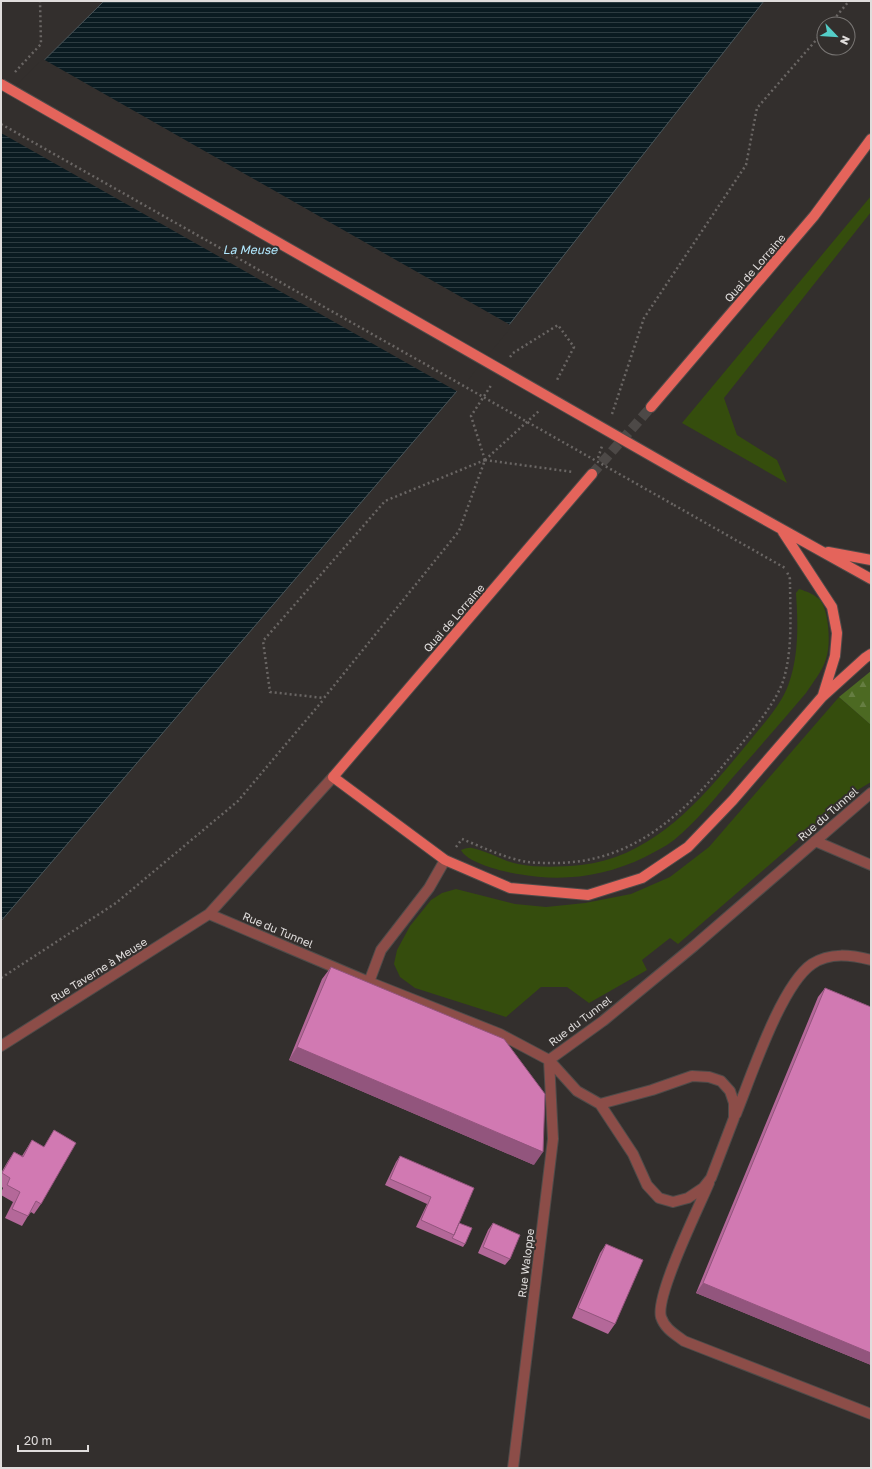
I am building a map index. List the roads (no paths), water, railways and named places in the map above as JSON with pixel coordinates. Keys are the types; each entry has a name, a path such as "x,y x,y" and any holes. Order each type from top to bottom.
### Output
{"main road":[{"path":"1,84 690,478 871,579"},
{"name":"Quai de Lorraine","path":"651,407 814,216 871,139"},
{"name":"Quai de Lorraine","path":"333,777 592,474"},
{"path":"782,530 832,607 837,633 835,656 822,697"},
{"path":"819,550 871,560"},
{"path":"333,777 445,860 510,888 588,895 642,878 688,847 733,800 822,697 871,654"}],"street":[{"name":"Rue Taverne à Meuse","path":"1,1046 209,914 333,777"},
{"name":"Rue du Tunnel","path":"209,914 369,982 500,1034 549,1060 603,1021 694,946 871,793"},
{"path":"815,841 871,865"},
{"path":"369,982 381,950 429,888 445,860"},
{"path":"871,960 858,956 835,955 813,964 799,977 780,1006 666,1286 661,1316 667,1328 684,1341 871,1414"},
{"path":"549,1060 577,1091 600,1104 633,1154 647,1185 659,1198 673,1202 688,1198 703,1188 711,1178"},
{"name":"Rue Waloppe","path":"513,1468 553,1139 549,1060"},
{"path":"600,1104 652,1090 692,1076 709,1077 721,1081 730,1091 734,1103 734,1118"}],"water":[{"name":"La Meuse","path":"104,1 764,1 457,391 1,921 1,103"}],"tunnel":[{"path":"592,474 651,407"}]}
